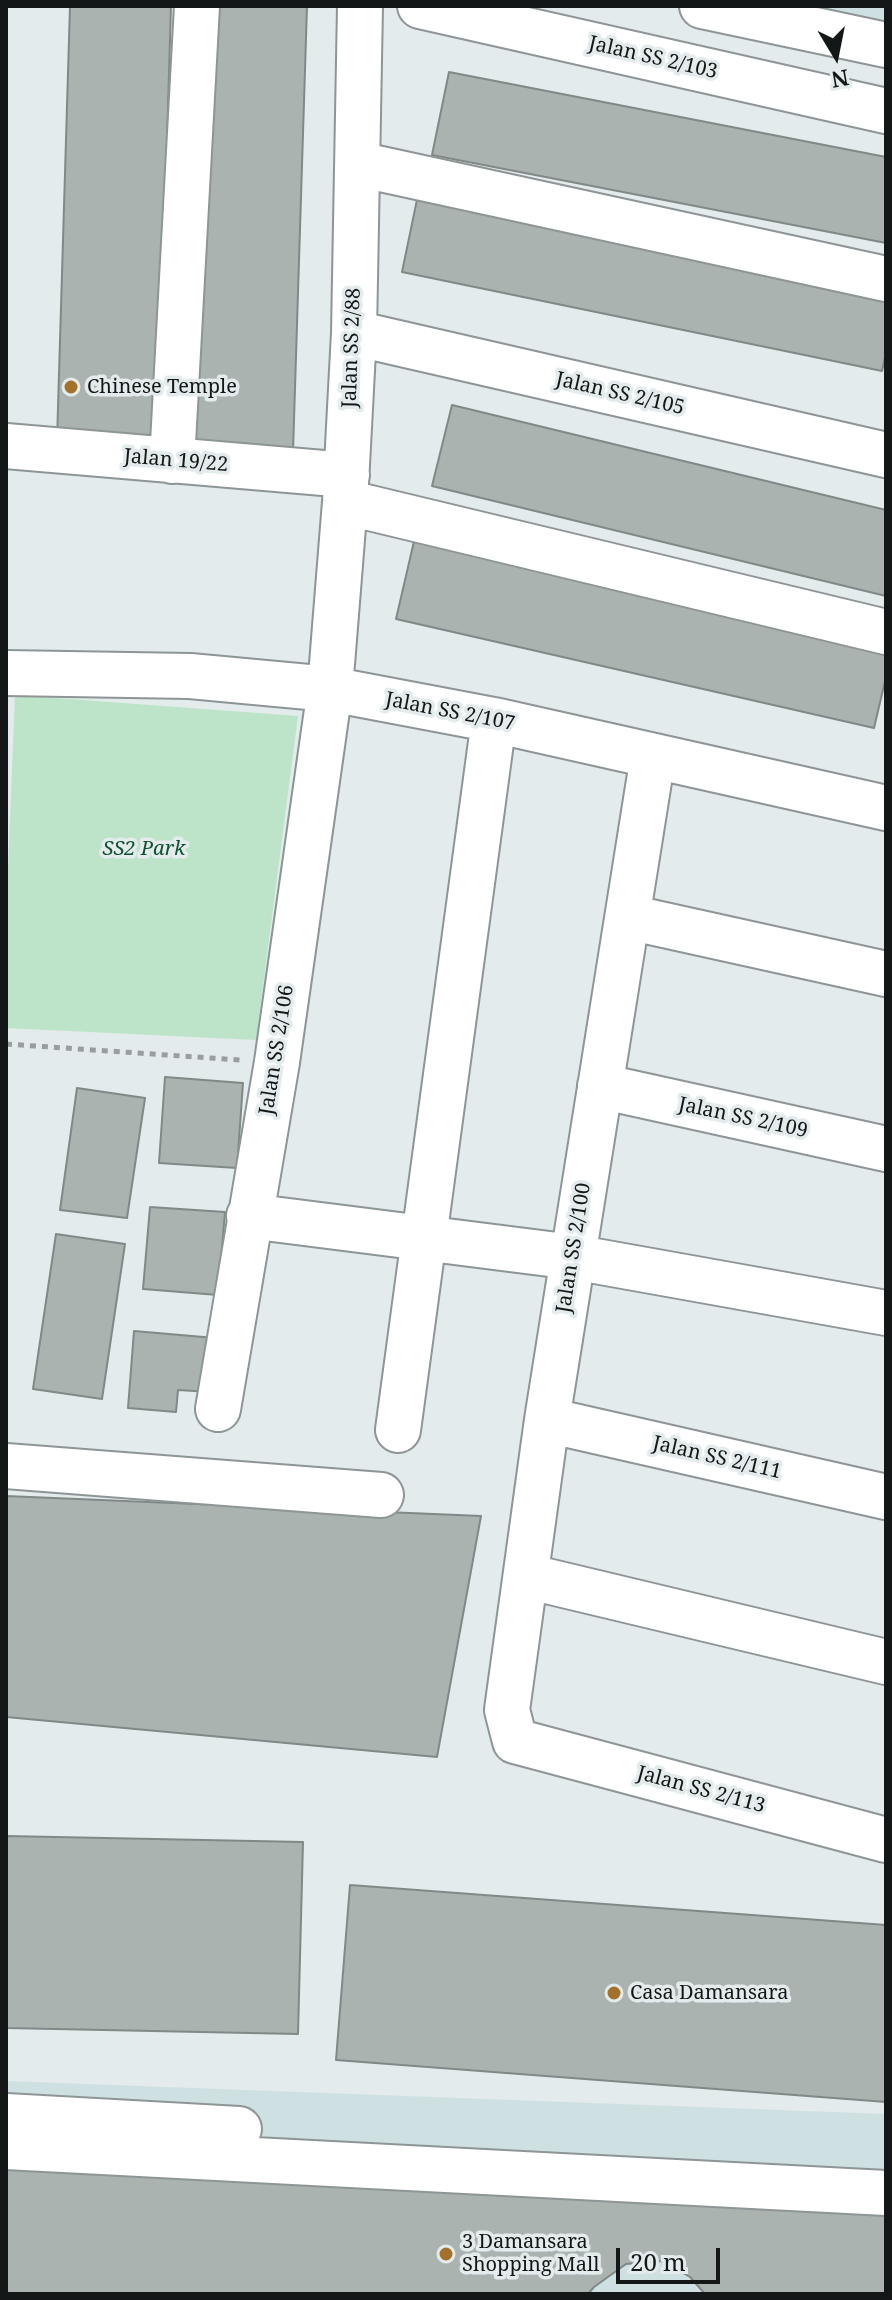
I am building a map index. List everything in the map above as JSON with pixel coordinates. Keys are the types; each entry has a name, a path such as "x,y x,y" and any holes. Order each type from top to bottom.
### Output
{"street":[{"path":"172,461 197,6"},
{"name":"Jalan SS 2/88","path":"330,689 346,488 354,333 360,6"},
{"name":"Jalan SS 2/103","path":"420,6 527,18 685,65 886,111"},
{"path":"685,65 688,6"},
{"path":"702,6 886,45"},
{"path":"358,164 886,279"},
{"name":"Jalan SS 2/105","path":"354,333 886,455"},
{"name":"Jalan 19/22","path":"6,446 172,461 346,488 886,632"},
{"name":"Jalan SS 2/107","path":"6,673 190,676 330,689 494,720 653,756 883,797"},
{"name":"Jalan SS 2/106","path":"218,1409 277,1062 330,689"},
{"path":"398,1430 494,720"},
{"name":"Jalan SS 2/100","path":"515,1741 507,1710 547,1420 653,756"},
{"path":"628,917 886,974"},
{"name":"Jalan SS 2/109","path":"600,1086 886,1149"},
{"path":"249,1216 573,1257 886,1313"},
{"name":"Jalan SS 2/111","path":"547,1420 886,1497"},
{"path":"6,1466 381,1495"},
{"path":"526,1576 886,1662"},
{"name":"Jalan SS 2/113","path":"515,1741 886,1840"},
{"path":"6,2116 547,2146 602,2167 646,2155 886,2172"},
{"path":"6,2147 886,2193"},
{"path":"599,2214 602,2167"}],"path":[{"path":"6,1044 277,1062"}],"shaded area":[{"path":"794,6 886,6 886,25"},
{"path":"6,2081 886,2114 886,2294 6,2294"}],"green space":[{"name":"SS2 Park","path":"15,695 298,716 256,1040 6,1028 6,919"}],"building":[{"path":"70,6 171,6 158,444 57,441"},
{"path":"206,6 307,6 293,452 193,449"},
{"path":"449,72 886,157 886,243 432,155"},
{"path":"419,190 886,286 886,353 882,371 402,272"},
{"path":"452,405 886,510 886,596 432,486"},
{"path":"415,537 886,645 886,677 874,728 396,619"},
{"path":"165,1077 243,1083 237,1168 159,1163"},
{"path":"77,1088 145,1098 127,1218 60,1210"},
{"path":"150,1207 225,1212 218,1295 143,1289"},
{"path":"56,1234 125,1244 102,1399 33,1389"},
{"path":"134,1331 215,1338 211,1392 178,1390 176,1412 128,1408"},
{"path":"6,1496 481,1516 437,1757 6,1717"},
{"path":"6,1836 303,1842 298,2034 6,2028"},
{"name":"Casa Damansara","path":"350,1885 886,1925 886,2102 336,2060"},
{"name":"3 Damansara Shopping Mall","path":"6,2155 886,2215 886,2294 6,2294"},
{"path":"662,2261 690,2277 705,2294 588,2294 626,2264"}],"place":[{"name":"Chinese Temple","path":"71,387"},
{"name":"Casa Damansara","path":"614,1993"},
{"name":"3 Damansara Shopping Mall","path":"446,2254"}]}
